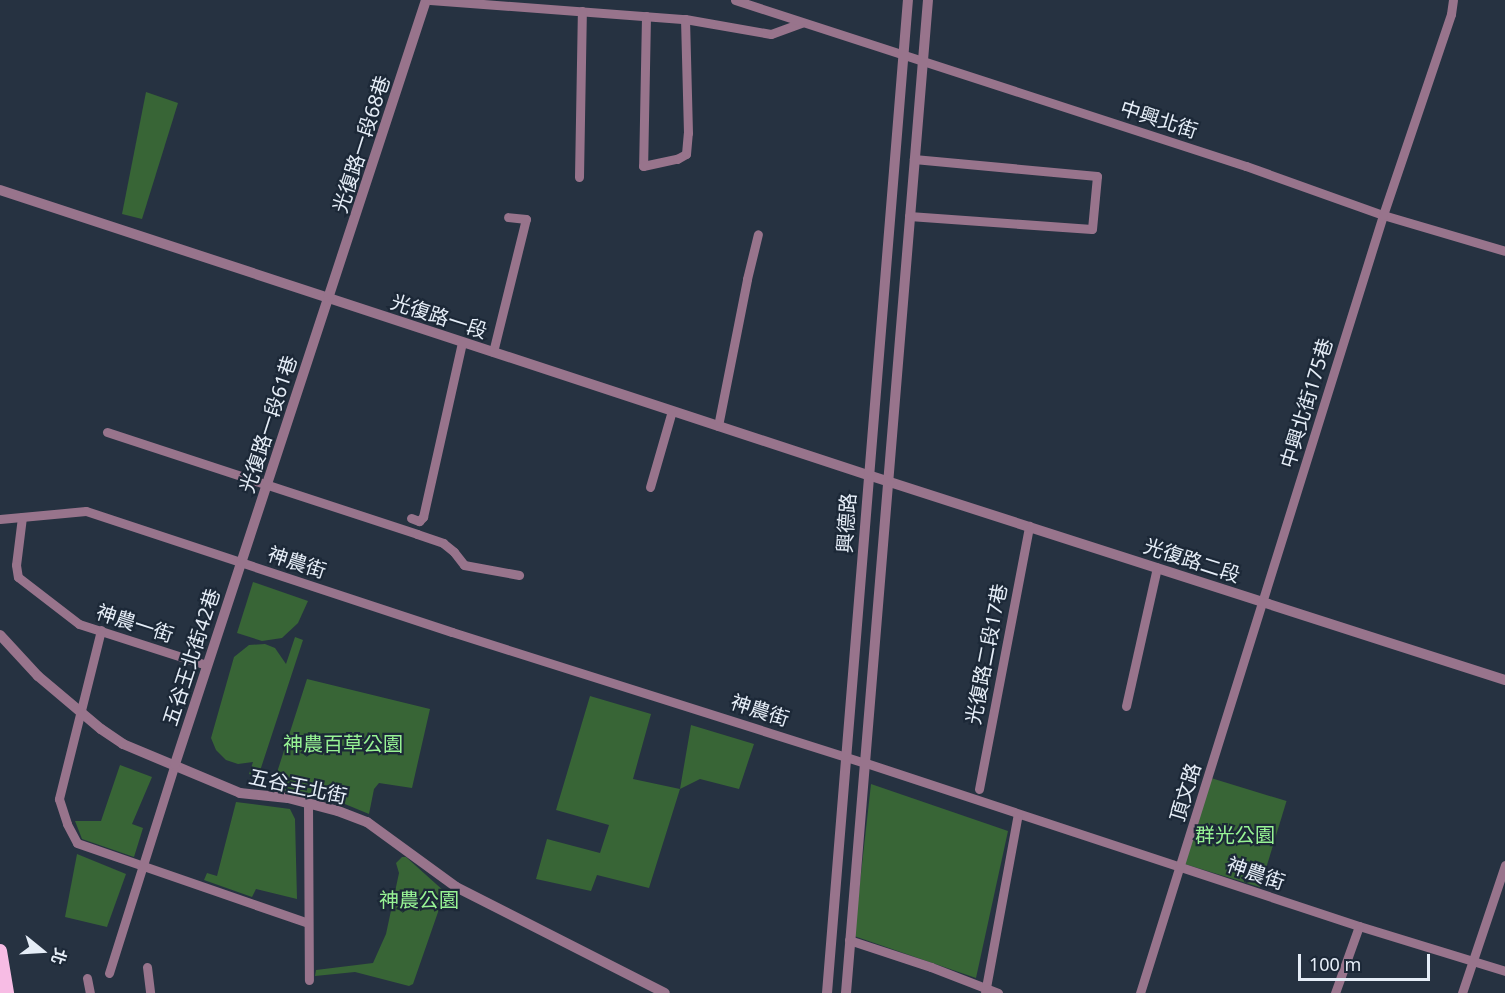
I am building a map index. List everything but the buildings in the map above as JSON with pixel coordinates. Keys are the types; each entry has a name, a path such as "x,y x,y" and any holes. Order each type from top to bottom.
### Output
{"main road":[{"path":"0,951 7,993"}],"street":[{"path":"428,0 685,19 771,34 802,23"},
{"name":"光復路一段68巷","path":"329,298 428,0"},
{"name":"中興北街","path":"735,0 1246,166 1383,214 1505,252"},
{"name":"興德路","path":"827,993 908,0"},
{"name":"興德路","path":"846,993 928,0"},
{"name":"中興北街175巷","path":"1263,602 1383,214 1451,14 1452,0"},
{"path":"579,177 582,11"},
{"path":"646,16 643,166 663,163 684,157 686,154 688,133 685,19"},
{"path":"909,216 1092,230 1097,177 914,159"},
{"name":"光復路一段","path":"0,190 868,475"},
{"path":"493,352 526,219 508,217"},
{"path":"718,426 758,234"},
{"name":"光復路一段61巷","path":"241,562 329,298"},
{"path":"411,518 419,521 423,517 462,342"},
{"path":"650,487 672,411"},
{"path":"107,432 443,543 464,565 519,575"},
{"name":"光復路二段","path":"868,475 1505,680"},
{"name":"神農街","path":"0,519 80,510 452,632 866,763 1359,926 1505,971"},
{"name":"神農一街","path":"22,517 16,565 18,577 79,624 207,665"},
{"name":"光復路二段17巷","path":"979,789 1029,526"},
{"name":"五谷王北街42巷","path":"175,764 241,562"},
{"path":"1126,706 1157,567"},
{"name":"頂文路","path":"1140,993 1263,602"},
{"path":"100,630 59,799 67,824 77,843 308,922"},
{"name":"五谷王北街","path":"0,635 38,676 113,738 240,793 280,797 344,813 367,822 456,886 665,993"},
{"path":"108,973 175,764"},
{"path":"308,804 309,980"},
{"path":"985,991 1018,814"},
{"path":"1462,993 1505,865"},
{"path":"1335,993 1359,926"},
{"path":"849,940 985,991 998,993"},
{"path":"147,967 150,993"},
{"path":"87,978 90,993"}],"green space":[{"path":"146,92 178,103 142,219 122,214"},
{"path":"253,582 308,601 298,623 282,638 262,641 237,633"},
{"path":"295,637 303,640 258,777 249,774 253,762 238,764 226,760 216,750 211,738 234,657 249,645 265,644 275,648 286,664"},
{"name":"神農百草公園","path":"307,679 430,709 412,788 379,783 374,789 369,814 340,802 272,788"},
{"path":"590,696 651,714 633,779 680,789 649,888 597,875 591,891 536,879 547,839 600,853 609,825 556,810"},
{"path":"691,725 754,744 739,789 700,779 680,789"},
{"path":"120,765 152,777 132,824 143,828 134,857 82,839 75,821 101,821"},
{"name":"群光公園","path":"1211,778 1287,801 1260,887 1185,864"},
{"path":"871,784 1008,831 976,978 854,936"},
{"path":"236,802 290,809 295,819 297,899 256,889 252,897 204,880 207,873 217,876"},
{"path":"77,854 126,874 107,927 65,917"},
{"name":"神農公園","path":"402,857 406,857 445,892 413,984 409,986 355,972 315,976 316,970 373,963 386,934 399,873 396,863"}]}
